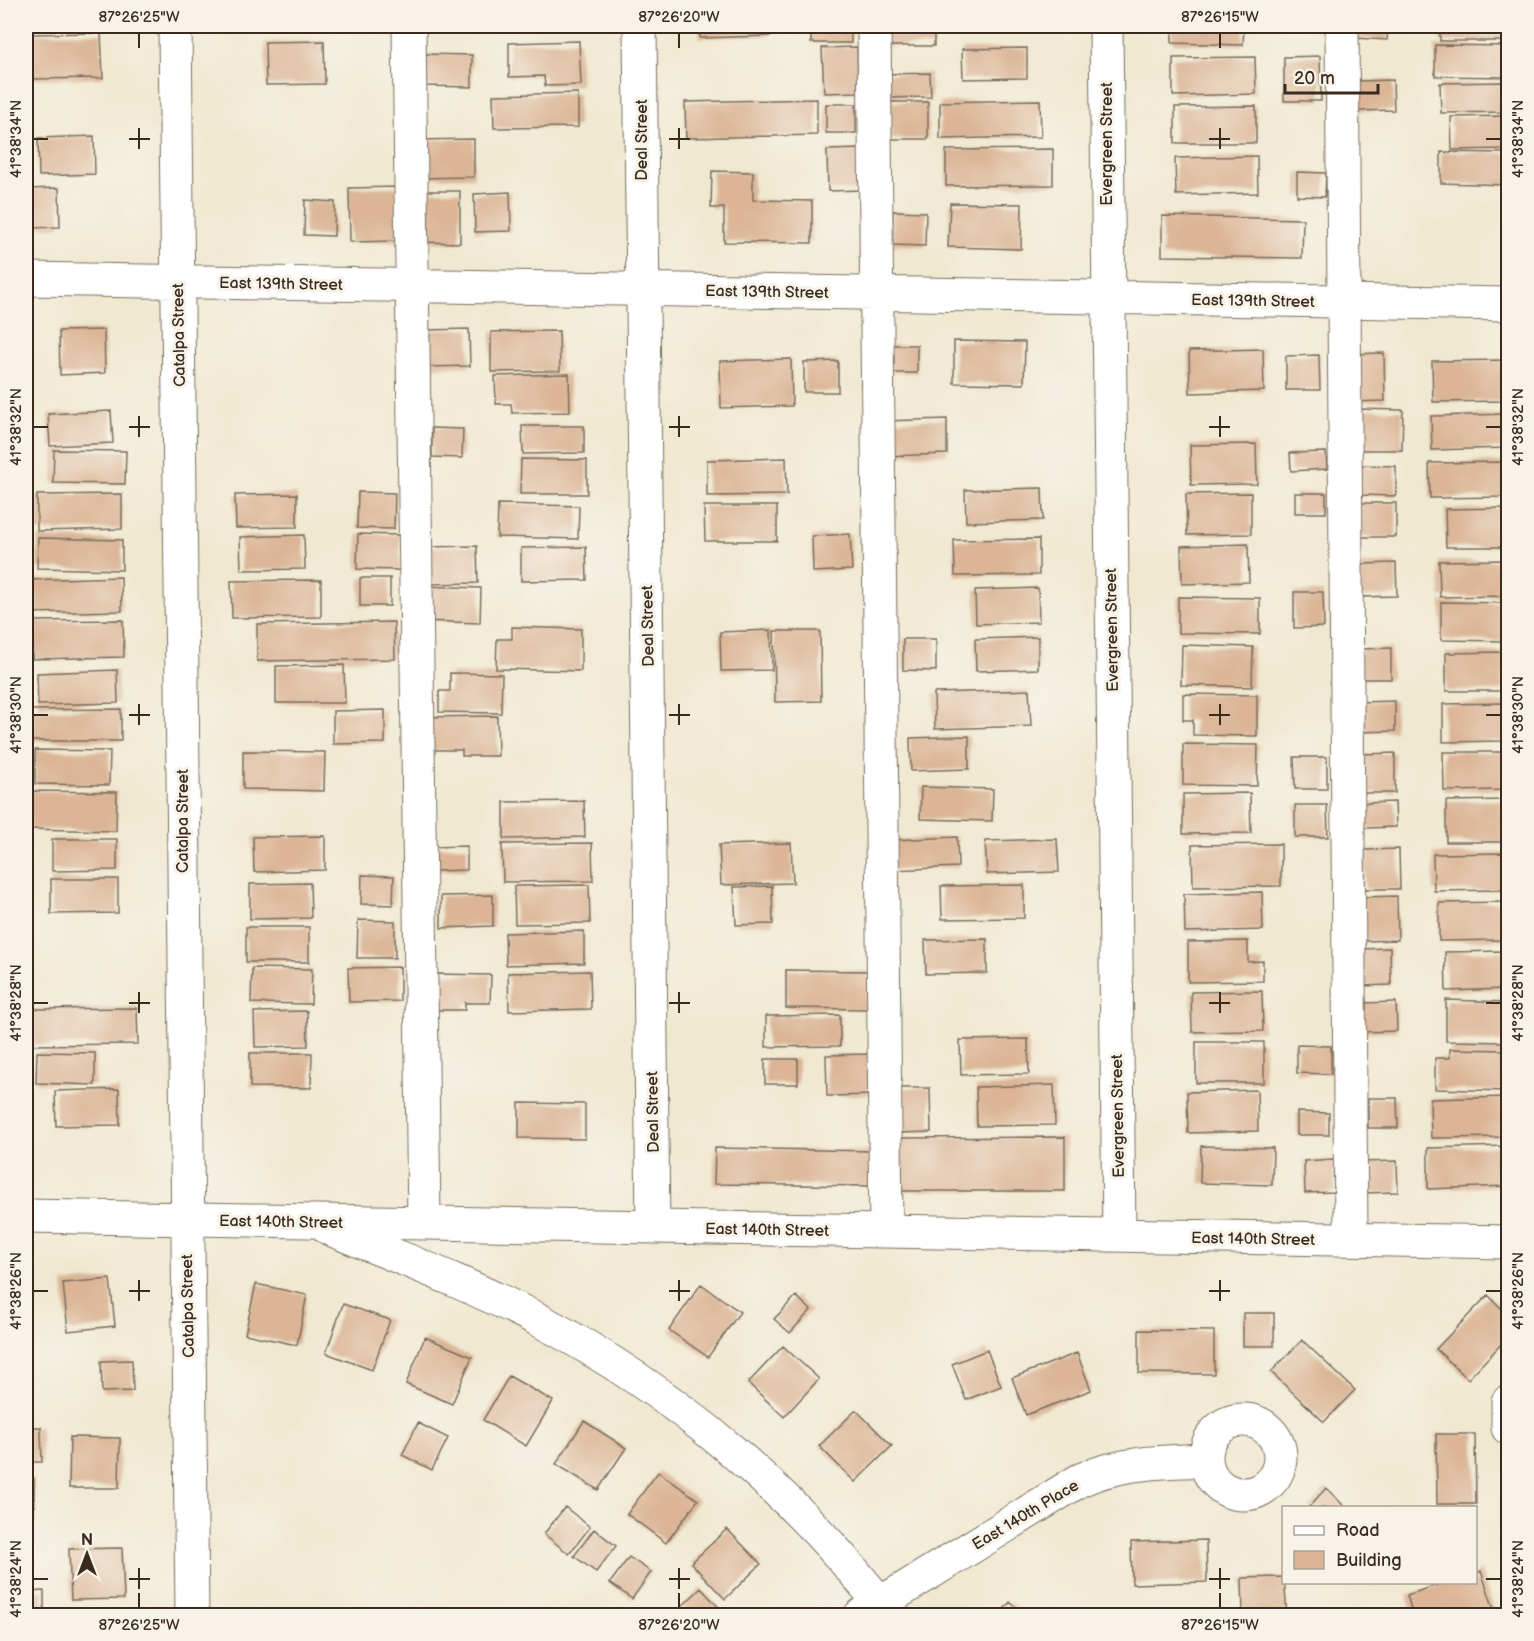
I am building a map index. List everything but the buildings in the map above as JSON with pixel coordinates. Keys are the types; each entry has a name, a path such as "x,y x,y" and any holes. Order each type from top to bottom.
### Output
{"street":[{"name":"Catalpa Street","path":"175,26 192,1616"},
{"path":"409,26 424,1223"},
{"name":"Deal Street","path":"640,26 653,1227"},
{"path":"874,26 886,1231"},
{"name":"Evergreen Street","path":"1106,26 1107,298 1119,1235"},
{"path":"1342,26 1352,1239"},
{"name":"East 139th Street","path":"26,279 1509,304"},
{"name":"East 140th Street","path":"26,1216 1509,1242"},
{"path":"313,1221 483,1292 538,1320 636,1378 733,1450 789,1501 833,1546 877,1611"},
{"path":"1509,1402 1509,1428"},
{"name":"East 140th Place","path":"877,1611 1058,1492 1104,1470 1127,1464 1206,1460"}]}
